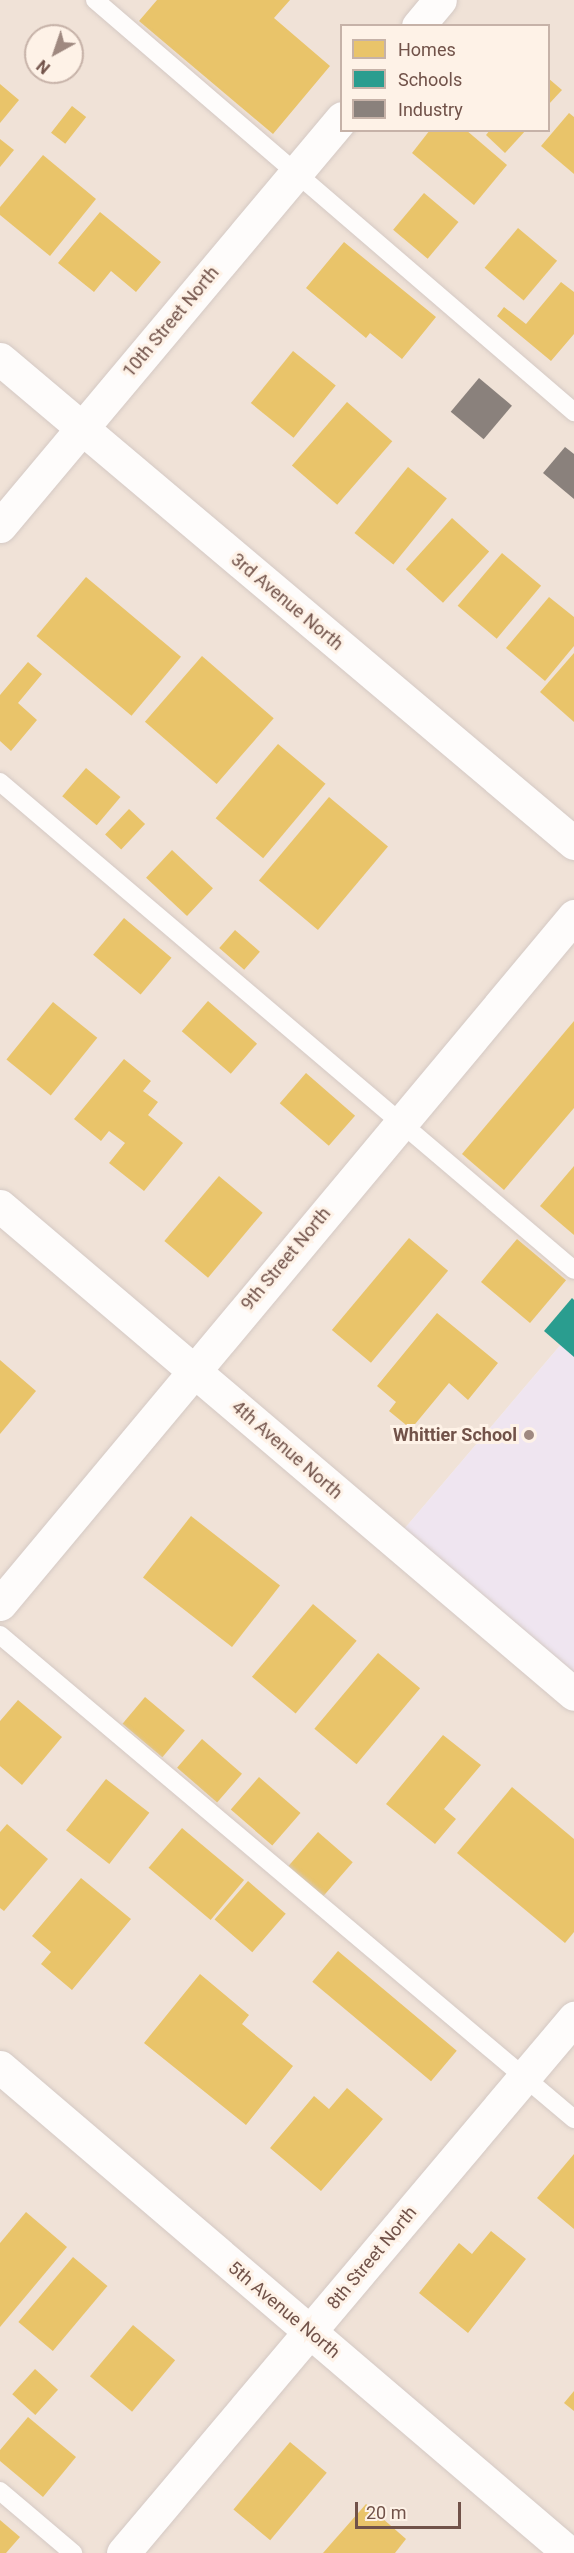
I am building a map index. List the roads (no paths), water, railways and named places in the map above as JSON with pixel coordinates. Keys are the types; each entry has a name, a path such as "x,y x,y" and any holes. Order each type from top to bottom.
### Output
{"street":[{"path":"420,24 440,0"},
{"name":"10th Street North","path":"0,526 340,120"},
{"name":"3rd Avenue North","path":"0,359 574,843"},
{"name":"9th Street North","path":"0,1604 574,916"},
{"name":"4th Avenue North","path":"0,1206 574,1694"},
{"name":"8th Street North","path":"123,2553 574,2018"},
{"name":"5th Avenue North","path":"0,2067 569,2553"}],"lane":[{"path":"95,0 297,171 574,412"},
{"path":"0,782 574,1270"},
{"path":"0,1635 574,2119"},
{"path":"0,2491 73,2553"}],"place":[{"name":"Whittier School","path":"529,1435"}]}
